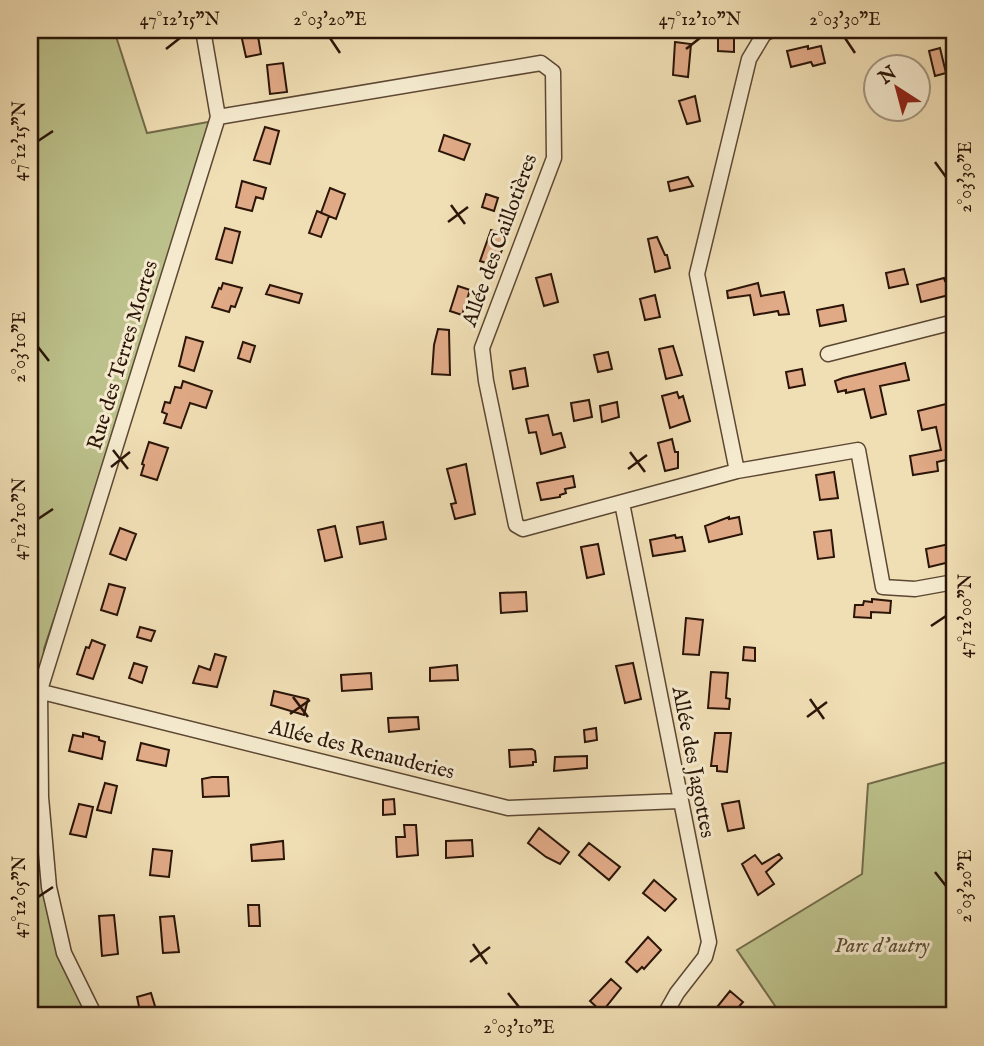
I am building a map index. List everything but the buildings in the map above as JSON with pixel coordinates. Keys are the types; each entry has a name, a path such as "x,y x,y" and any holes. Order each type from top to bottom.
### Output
{"street":[{"name":"Rue des Terres Mortes","path":"95,1016 64,953 50,887 41,797 35,690 218,117 203,30"},
{"path":"737,471 697,274 749,59 764,34 772,30"},
{"name":"Allée des Caillotières","path":"218,117 541,63 553,72 554,158 482,348 486,381 516,524 523,529 622,503"},
{"path":"828,354 954,322"},
{"path":"622,503 737,471 858,450 883,587 915,589 954,582"},
{"name":"Allée des Jagottes","path":"622,503 709,942 705,957 677,993 664,1016"},
{"name":"Allée des Renauderies","path":"35,690 508,808 679,801"}],"green space":[{"path":"30,30 114,30 147,133 219,120 44,649 38,754 50,879 65,951 96,1016 30,1016"},
{"name":"Parc d'autry","path":"954,760 954,1016 782,1016 737,950 862,874 868,784"}]}
